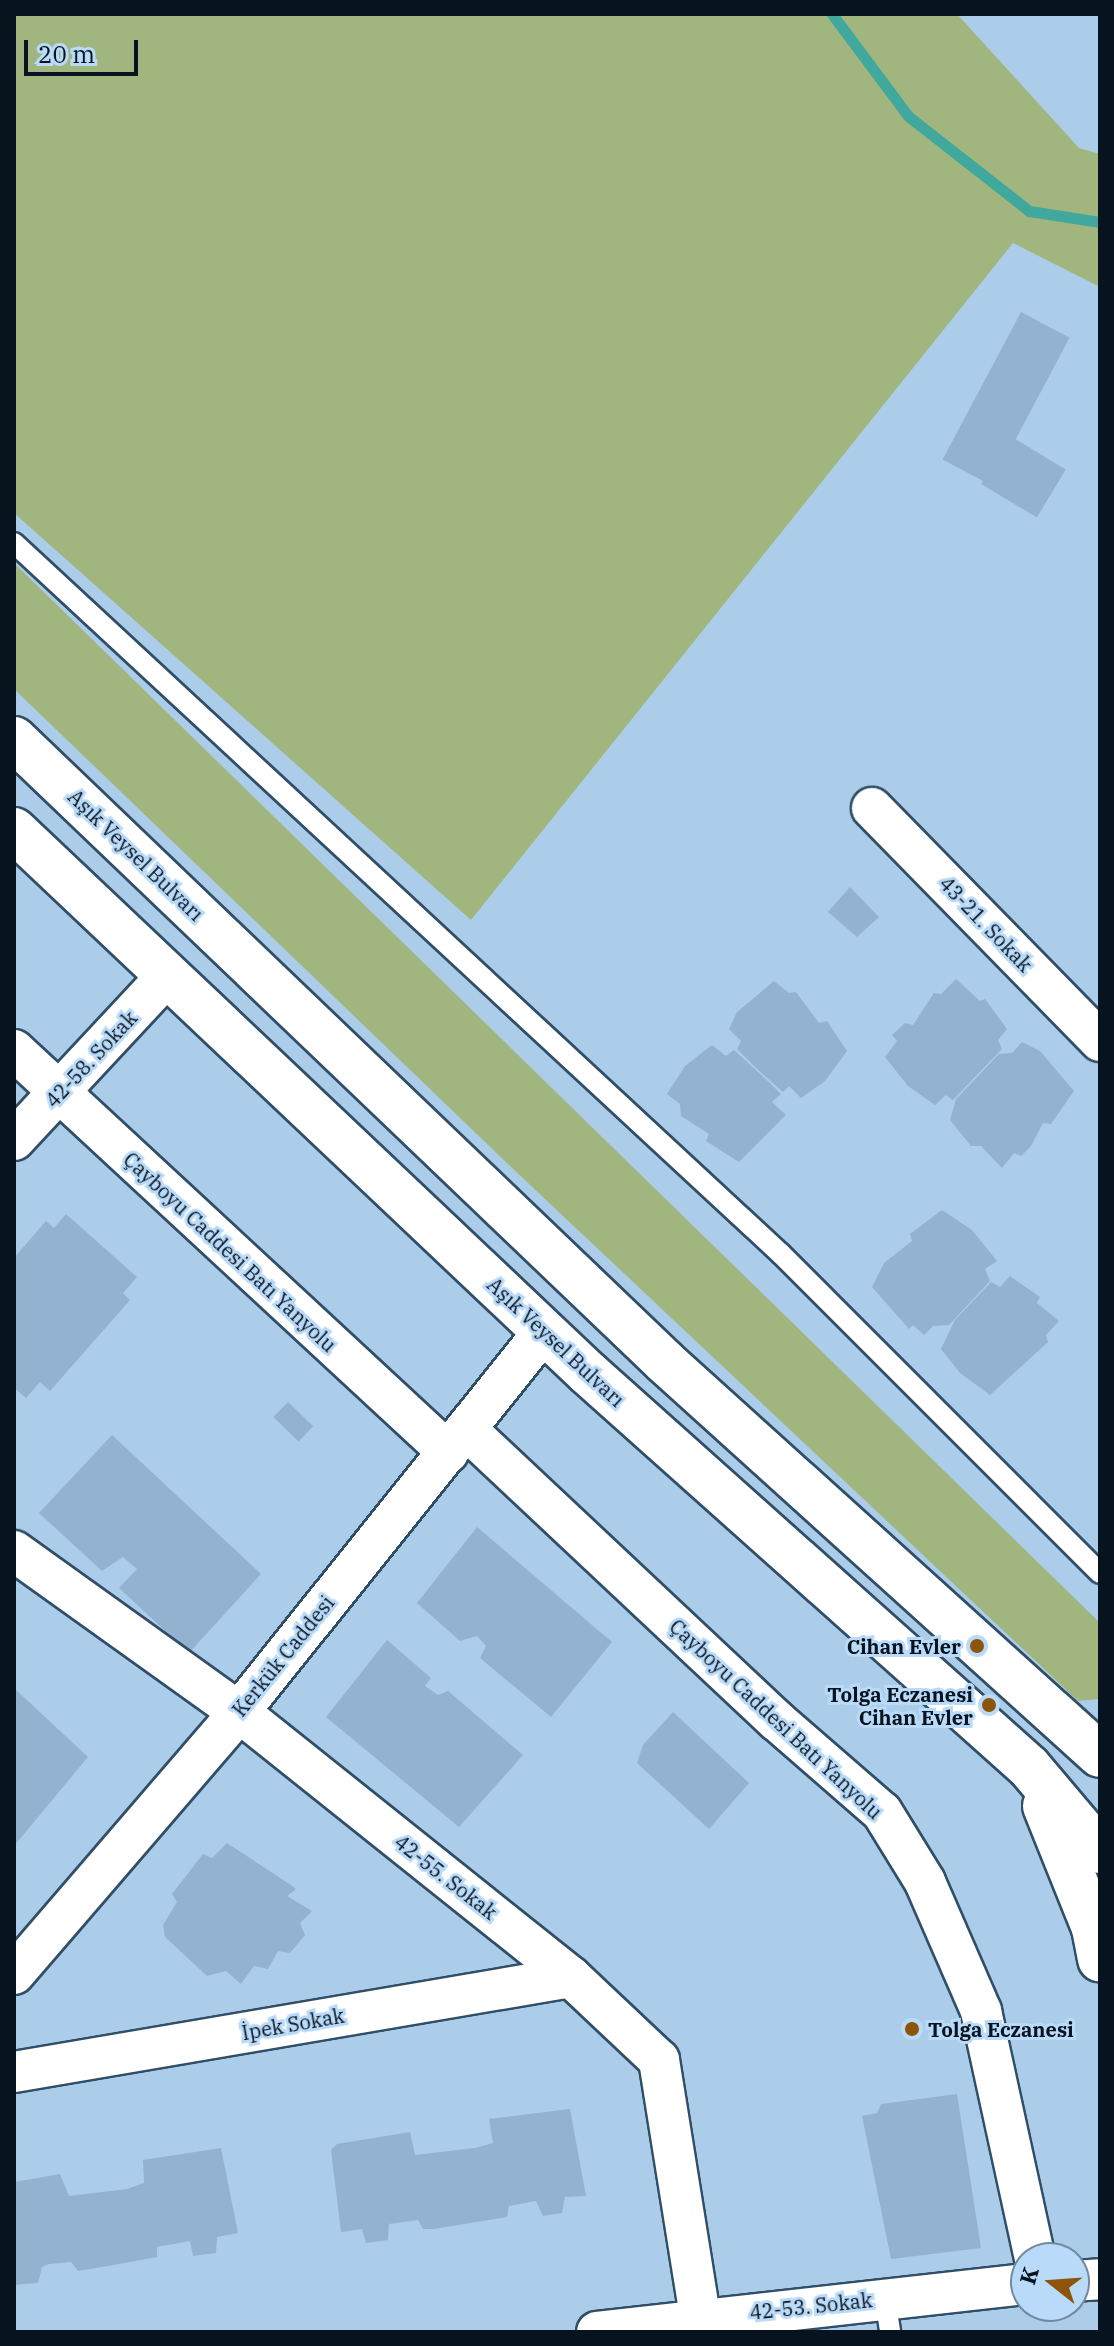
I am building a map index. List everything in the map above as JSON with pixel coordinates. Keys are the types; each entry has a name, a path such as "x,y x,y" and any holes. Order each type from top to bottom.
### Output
{"street":[{"name":"Aşık Veysel Bulvarı","path":"14,739 665,1362 1096,1746"},
{"name":"43-21. Sokak","path":"872,808 1100,1041"},
{"name":"Aşık Veysel Bulvarı","path":"14,830 166,977 544,1331 1029,1767 1100,1851"},
{"name":"42-58. Sokak","path":"14,1140 166,977"},
{"name":"Çayboyu Caddesi Batı Yanyolu","path":"14,1050 59,1095 882,1812 925,1882 981,2011 1032,2242"},
{"name":"Kerkük Caddesi","path":"14,1974 239,1712 544,1331"},
{"name":"42-55. Sokak","path":"14,1551 239,1712 571,1977 659,2060 700,2317"},
{"path":"1029,1767 1094,1928 1100,1959"},
{"name":"İpek Sokak","path":"14,2072 571,1977"},
{"name":"42-53. Sokak","path":"597,2332 700,2317 888,2315 1010,2288"}],"lane":[{"path":"14,543 781,1254 1100,1573"}],"green space":[{"path":"14,14 957,14 1079,148 1100,154 1100,287 1013,243 471,920 14,513"},
{"path":"14,563 1098,1621 1100,1699 1078,1701 511,1167 14,689"}],"building":[{"path":"1021,312 1070,338 991,485 943,459"},
{"path":"1010,436 1066,469 1037,517 981,484"},
{"path":"850,887 879,917 857,937 828,912"},
{"path":"956,979 980,1001 985,999 1007,1029 998,1040 1002,1049 953,1100 946,1095 935,1105 908,1086 885,1057 897,1041 892,1035 905,1023 913,1025 934,993 941,994"},
{"path":"774,981 789,993 796,992 819,1023 827,1021 847,1051 825,1081 801,1098 789,1086 783,1092 757,1069 737,1049 741,1041 729,1029 737,1012"},
{"path":"1022,1042 1040,1051 1074,1091 1051,1124 1043,1123 1031,1146 1021,1156 1014,1153 1002,1168 981,1146 971,1146 950,1120 956,1099 999,1054 1012,1053"},
{"path":"712,1045 726,1056 734,1050 770,1083 781,1094 772,1102 786,1115 739,1162 706,1141 709,1134 681,1116 680,1104 667,1094 685,1066"},
{"path":"942,1210 972,1230 997,1261 985,1269 990,1281 949,1325 933,1326 924,1335 913,1325 909,1329 872,1287 884,1263 912,1241 910,1234"},
{"path":"66,1214 137,1277 123,1293 130,1300 50,1391 40,1382 26,1398 14,1388 14,1258 46,1221 54,1228"},
{"path":"1010,1276 1040,1297 1037,1303 1059,1321 1046,1335 1048,1342 990,1395 960,1373 941,1349 955,1320 991,1282 1000,1287"},
{"path":"288,1402 313,1426 299,1441 273,1417"},
{"path":"112,1435 261,1574 189,1653 119,1588 137,1569 123,1557 102,1571 39,1513"},
{"path":"477,1527 612,1642 551,1717 480,1658 486,1646 477,1636 460,1641 417,1603"},
{"path":"387,1640 431,1678 425,1686 438,1695 448,1691 523,1755 459,1827 326,1717"},
{"path":"14,1688 88,1757 14,1846"},
{"path":"673,1712 749,1783 709,1829 637,1763 643,1745"},
{"path":"227,1843 296,1889 287,1896 312,1911 300,1923 305,1935 290,1953 278,1951 268,1969 254,1966 241,1984 226,1971 207,1976 165,1937 163,1925 177,1902 172,1894 203,1854 212,1858"},
{"path":"957,2094 981,2248 891,2259 862,2116 877,2113 881,2104"},
{"path":"570,2109 586,2196 565,2197 562,2213 543,2216 536,2201 509,2206 507,2217 434,2229 423,2229 418,2220 389,2224 388,2240 366,2243 362,2229 341,2232 331,2150 337,2144 410,2132 415,2155 475,2148 493,2143 489,2119"},
{"path":"221,2148 238,2233 217,2237 216,2253 193,2256 190,2241 157,2247 157,2257 78,2271 71,2262 49,2264 42,2267 38,2283 14,2285 14,2182 60,2174 69,2196 127,2189 144,2183 143,2160"}],"waterway":[{"path":"832,14 908,116 1029,211 1100,222"}],"place":[{"name":"Cihan Evler","path":"977,1646"},
{"name":"Tolga Eczanesi Cihan Evler","path":"989,1705"},
{"name":"Tolga Eczanesi","path":"912,2029"}]}
